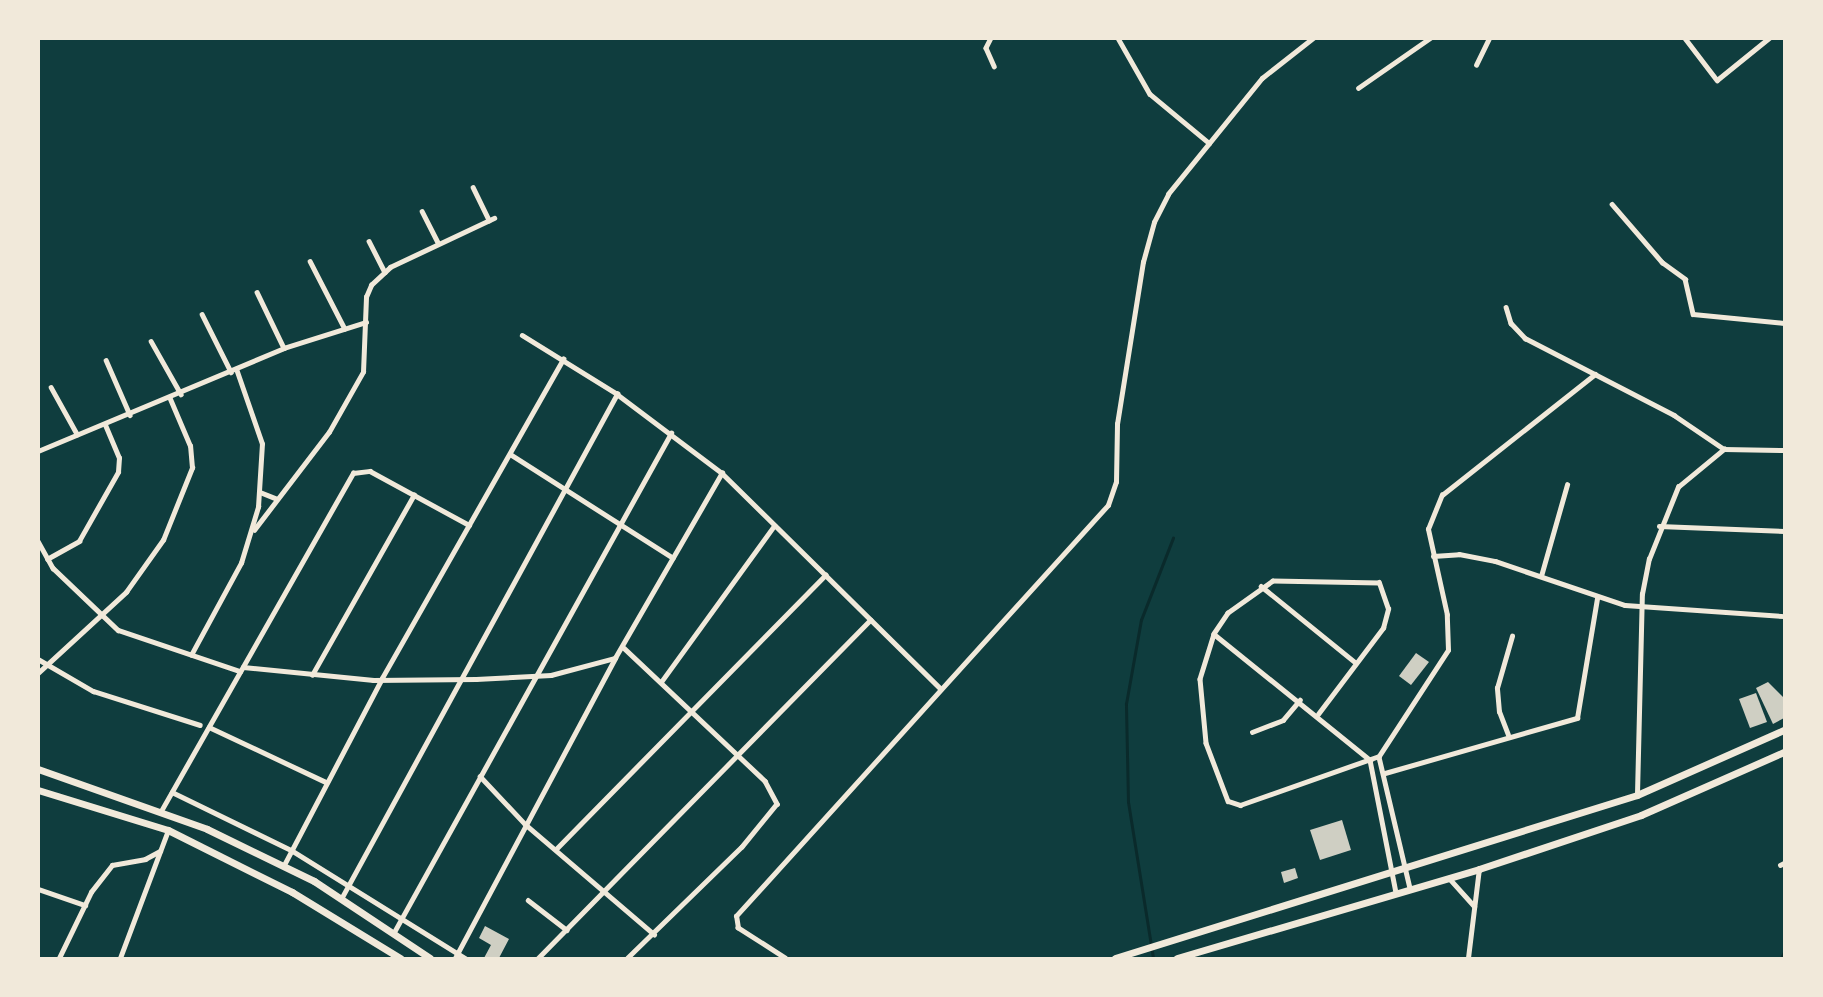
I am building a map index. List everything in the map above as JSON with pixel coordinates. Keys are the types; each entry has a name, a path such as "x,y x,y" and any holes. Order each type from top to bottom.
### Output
{"main road":[{"path":"1115,958 1637,795 1784,730"},
{"path":"1178,958 1479,869 1641,815 1784,752"},
{"path":"38,769 161,811 283,866 341,899 430,958"},
{"path":"38,790 168,830 292,892 400,958"}],"street":[{"path":"991,38 986,48 994,66"},
{"path":"1118,38 1150,94 1209,143"},
{"path":"785,958 738,928 736,916 1108,505 1116,482 1117,424 1143,262 1168,194 1262,78 1313,38"},
{"path":"1358,88 1430,38"},
{"path":"1476,65 1489,38"},
{"path":"1685,38 1717,80 1769,38"},
{"path":"191,655 254,530 353,392 363,372 366,297 385,272 438,242 491,219 473,187"},
{"path":"1612,204 1662,262 1685,279 1693,314 1784,323"},
{"path":"422,211 438,242"},
{"path":"369,241 385,272"},
{"path":"310,261 345,329"},
{"path":"257,292 284,348"},
{"path":"1506,307 1511,323 1524,338 1674,415 1724,449 1784,450"},
{"path":"202,314 234,370 262,444 260,492 254,530"},
{"path":"38,451 170,399 284,348 366,322"},
{"path":"522,335 617,394 722,473 940,688"},
{"path":"151,341 181,394"},
{"path":"283,866 382,678 563,359"},
{"path":"106,360 130,415"},
{"path":"1318,714 1386,619 1387,597 1379,583 1286,580 1261,586 1228,613 1214,634 1199,679 1201,715 1215,774 1233,806 1379,756 1448,650 1447,615 1428,528 1442,495 1595,374"},
{"path":"51,387 77,434"},
{"path":"341,899 458,678 617,394"},
{"path":"38,673 137,579 163,540 188,485 192,455 170,399"},
{"path":"47,559 79,541 118,472 119,458 104,425"},
{"path":"393,934 671,433"},
{"path":"1637,795 1642,608 1659,526 1678,487 1724,449"},
{"path":"510,454 673,558"},
{"path":"161,811 353,473 370,471 469,525"},
{"path":"456,956 615,657 624,648 722,473"},
{"path":"1541,576 1567,485"},
{"path":"260,492 277,499"},
{"path":"312,675 414,495"},
{"path":"661,682 774,526"},
{"path":"1659,526 1784,531"},
{"path":"38,541 47,559 99,617 118,630 242,669 382,678 458,678 551,675 615,657"},
{"path":"1433,556 1459,554 1541,576 1597,598 1642,608 1784,616"},
{"path":"557,848 825,575"},
{"path":"1261,586 1355,662"},
{"path":"1385,773 1508,734 1578,716 1597,598"},
{"path":"538,958 735,754 870,620"},
{"path":"1214,634 1318,714 1370,760 1396,893"},
{"path":"1508,734 1499,712 1497,688 1512,636"},
{"path":"624,648 773,789 776,804 772,814 628,958"},
{"path":"38,659 93,691 201,725"},
{"path":"1252,732 1283,720 1300,700"},
{"path":"209,727 326,782"},
{"path":"1379,756 1410,888"},
{"path":"480,776 525,824 557,848 654,934"},
{"path":"172,792 292,850 456,956 465,958"},
{"path":"120,958 168,830"},
{"path":"59,958 85,905 112,865 145,859 160,851"},
{"path":"1468,958 1479,869"},
{"path":"1449,878 1474,906"},
{"path":"38,889 85,905"},
{"path":"528,900 567,930"}],"building":[{"path":"1416,653 1429,662 1411,685 1399,676"},
{"path":"1768,682 1784,698 1784,718 1773,724 1756,688"},
{"path":"1756,693 1767,722 1750,728 1739,699"},
{"path":"1342,820 1351,850 1320,860 1310,830"},
{"path":"1295,868 1298,878 1284,883 1281,872"},
{"path":"485,926 509,939 499,958 484,958 491,945 479,938"}],"waterway":[{"path":"1153,958 1128,802 1126,704 1141,620 1173,538"},
{"path":"1781,958 1784,952"},
{"path":"1521,958 1535,958"}]}
